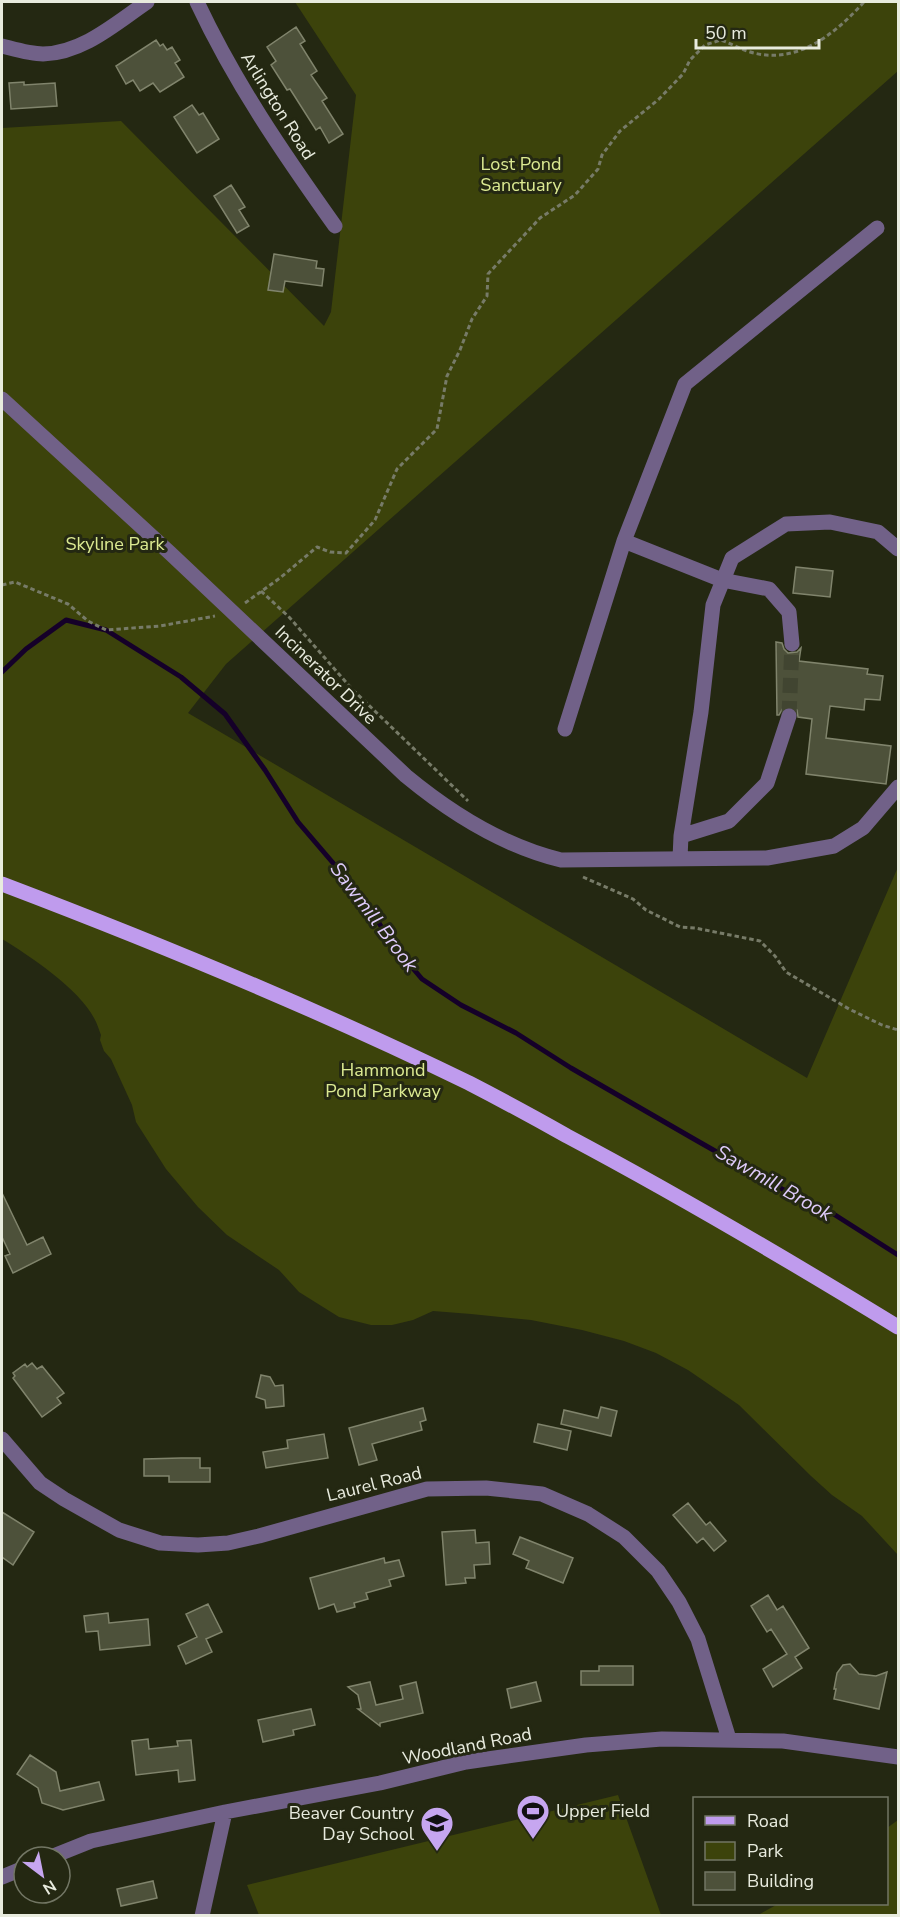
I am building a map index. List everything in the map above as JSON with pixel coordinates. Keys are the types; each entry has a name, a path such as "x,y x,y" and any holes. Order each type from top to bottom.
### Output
{"main road":[{"path":"2,884 107,924 332,1019 471,1084 654,1182 898,1327"}],"street":[{"path":"2,46 42,54 62,51 86,43 147,2"},
{"name":"Arlington Road","path":"197,2 218,47 259,116 335,226"},
{"path":"566,729 624,541 685,384 877,228"},
{"name":"Incinerator Drive","path":"2,399 170,553 366,740 442,805 495,836 538,855 561,860 767,858 834,846 863,828 898,787"},
{"path":"680,858 681,836 701,712 713,605 732,558 786,524 830,522 878,531 898,549"},
{"path":"624,541 722,580 769,590 789,612 792,644"},
{"path":"681,836 729,821 767,783 789,716"},
{"name":"Laurel Road","path":"2,1439 39,1483 64,1500 119,1530 160,1543 198,1545 228,1543 427,1489 486,1488 542,1494 588,1514 624,1537 658,1571 680,1602 698,1639 729,1739"},
{"name":"Woodland Road","path":"72,1849 91,1841 225,1812 380,1783 465,1762 586,1745 662,1739 783,1741 898,1757"},
{"path":"202,1916 225,1812"}],"path":[{"path":"2,585 15,582 68,604 88,621 106,630 160,626 232,612 317,547 330,552 346,553 375,520 397,469 418,451 437,429 447,376 472,319 487,296 488,274 540,218 575,195 598,169 602,155 620,131 659,99 683,74 690,60 705,45 721,40 747,51 768,55 806,50 845,22 864,2"},
{"path":"261,591 297,626 352,689 470,803"},
{"path":"561,860 579,875 633,899 646,910 680,927 760,941 775,956 786,972 849,1009 882,1025 898,1029"}],"green space":[{"path":"295,2 898,2 898,71 226,664 188,713 807,1078 898,867 898,1555 862,1516 832,1495 739,1405 688,1370 656,1353 624,1341 582,1330 531,1320 471,1314 433,1311 413,1320 392,1325 371,1325 339,1317 299,1292 279,1270 227,1235 198,1207 166,1169 136,1122 132,1105 111,1059 104,1051 97,1024 87,1007 53,974 2,939 2,128 121,121 324,326 331,312 356,95"},
{"name":"Upper Field","path":"618,1795 661,1915 259,1915 247,1885"},
{"path":"898,1820 898,1915 758,1915 776,1905 888,1905 888,1827"}],"building":[{"path":"296,27 305,41 300,44 317,71 311,75 327,98 322,101 343,134 329,143 320,127 316,130 290,89 287,90 271,65 276,61 267,47"},
{"path":"156,40 167,50 172,47 180,60 175,63 184,77 160,92 153,83 140,91 133,80 126,84 116,66"},
{"path":"24,82 24,85 55,83 57,106 11,109 9,83"},
{"path":"192,105 199,115 203,113 219,139 197,153 174,117"},
{"path":"231,185 245,207 239,210 249,226 237,233 214,196"},
{"path":"274,254 317,261 316,268 324,269 322,286 285,281 283,292 268,290"},
{"path":"796,567 833,571 830,597 793,593"},
{"path":"776,642 782,643 788,653 797,652 801,648 799,661 868,669 867,674 883,676 880,700 865,699 864,710 830,706 826,738 891,746 886,784 806,774 812,719 798,717 797,710 791,707 783,708 777,715"},
{"path":"2,1193 27,1245 43,1237 51,1254 13,1273 5,1256 10,1254 2,1237"},
{"path":"32,1363 37,1369 42,1366 64,1393 57,1398 61,1403 42,1417 13,1378 15,1376 13,1373 25,1364 27,1367"},
{"path":"261,1375 270,1377 275,1386 283,1385 284,1406 266,1408 265,1400 256,1397"},
{"path":"601,1407 617,1411 611,1436 561,1424 564,1410 598,1418"},
{"path":"423,1408 426,1420 420,1422 422,1430 372,1444 377,1460 359,1465 349,1428"},
{"path":"538,1424 571,1431 567,1450 534,1442"},
{"path":"324,1434 328,1458 266,1468 263,1452 288,1448 287,1440"},
{"path":"200,1458 200,1468 210,1468 210,1482 169,1482 169,1476 144,1476 144,1459"},
{"path":"688,1503 706,1525 710,1522 726,1541 714,1551 703,1538 697,1543 673,1515"},
{"path":"2,1512 34,1532 13,1565 2,1557"},
{"path":"475,1530 476,1543 489,1542 490,1564 474,1565 475,1578 465,1578 466,1583 446,1585 442,1532"},
{"path":"520,1537 573,1558 563,1583 526,1568 529,1561 513,1554"},
{"path":"384,1558 385,1563 399,1560 404,1576 389,1580 391,1586 366,1593 368,1599 354,1603 355,1607 337,1612 334,1604 319,1609 310,1578"},
{"path":"768,1595 777,1610 783,1606 809,1648 795,1657 802,1668 773,1687 763,1669 787,1654 771,1629 767,1632 751,1606"},
{"path":"208,1604 222,1632 206,1639 212,1652 186,1664 178,1646 197,1637 186,1614"},
{"path":"108,1613 109,1623 148,1619 150,1645 100,1650 98,1631 86,1632 84,1616"},
{"path":"850,1664 859,1674 876,1676 887,1672 879,1709 834,1699 837,1673 843,1665"},
{"path":"599,1666 633,1666 633,1685 581,1685 581,1671 599,1671"},
{"path":"370,1682 376,1705 403,1699 400,1686 416,1682 423,1713 380,1723 380,1726 358,1709 361,1709 358,1695 348,1687"},
{"path":"536,1682 541,1701 511,1708 507,1689"},
{"path":"311,1709 315,1725 293,1730 294,1735 263,1742 258,1720"},
{"path":"148,1739 149,1749 178,1746 177,1741 191,1740 195,1780 179,1782 178,1770 136,1775 132,1741"},
{"path":"30,1755 56,1772 60,1791 99,1782 104,1800 63,1810 42,1803 38,1788 17,1774"},
{"path":"153,1881 157,1898 121,1906 117,1889"}],"waterway":[{"name":"Sawmill Brook","path":"2,672 26,649 66,620 106,630 181,677 225,714 298,822 363,898 393,945 422,979 461,1005 516,1033 571,1068 694,1139 782,1189 832,1213 898,1255"}],"tunnel":[{"path":"789,716 792,644"}],"place":[{"name":"Upper Field","path":"533,1840"},
{"name":"Beaver Country Day School","path":"437,1852"}],"park label":[{"name":"Lost Pond Sanctuary","path":"521,174"},
{"name":"Skyline Park","path":"115,544"},
{"name":"Hammond Pond Parkway","path":"383,1080"}]}
